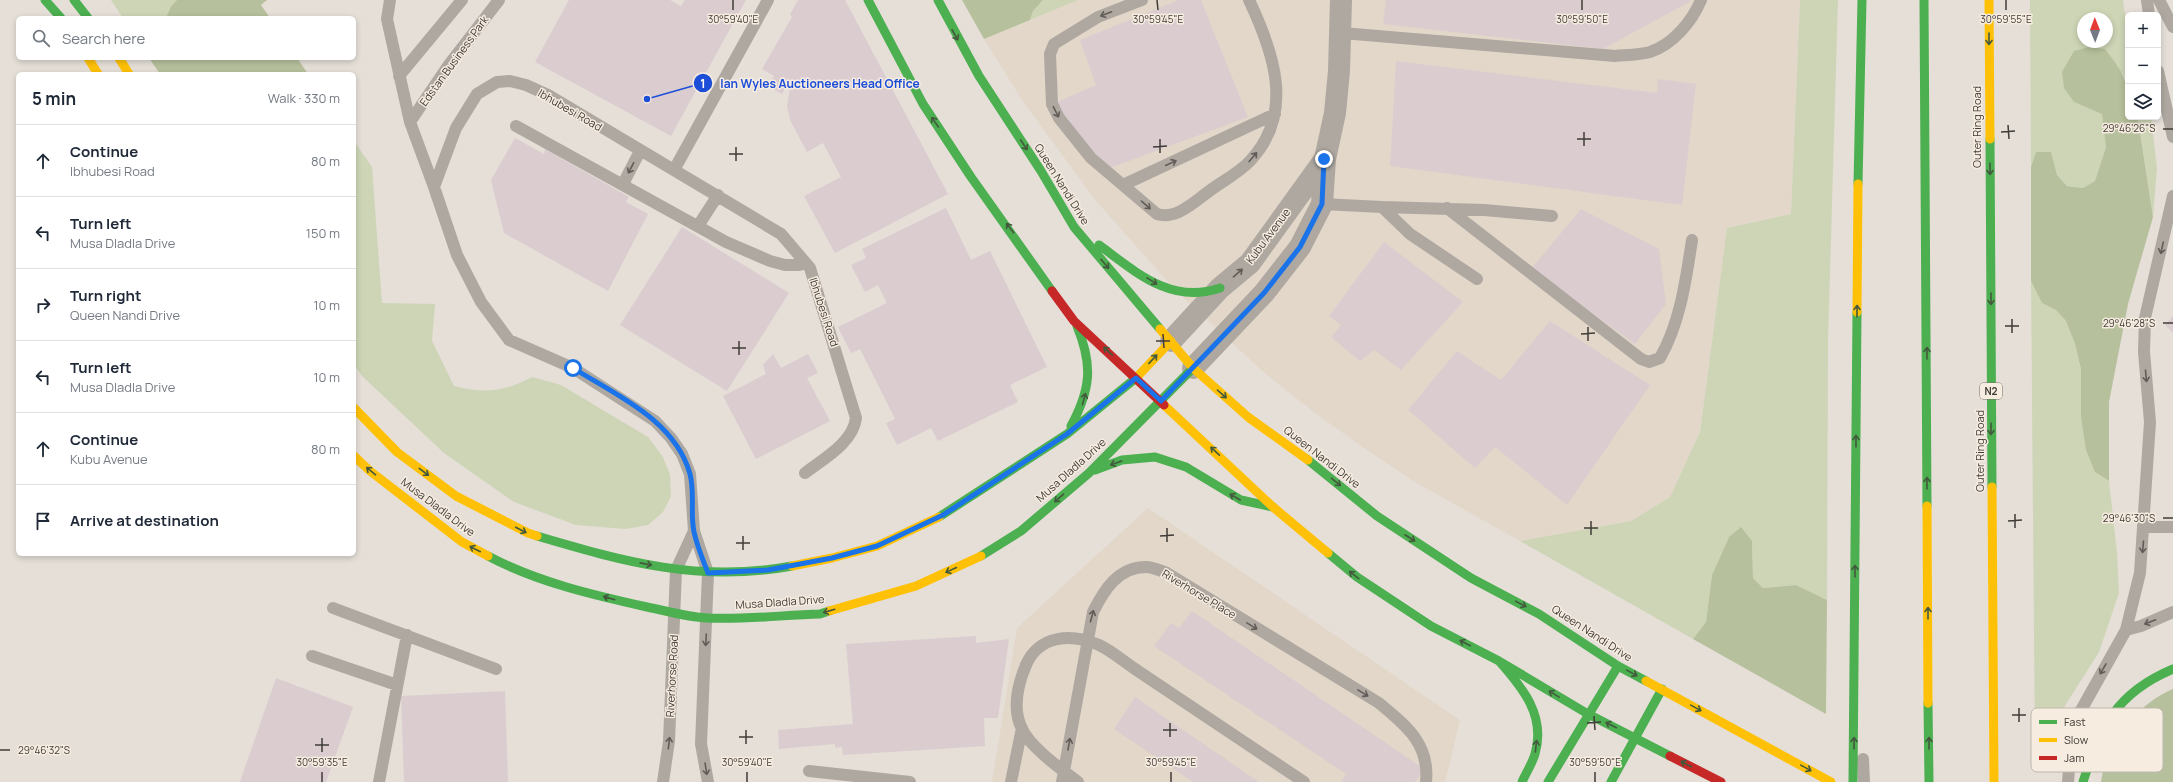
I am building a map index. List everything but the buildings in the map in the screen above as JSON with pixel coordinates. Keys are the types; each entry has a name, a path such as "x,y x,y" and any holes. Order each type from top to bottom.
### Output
{"main road":[{"path":"45,0 59,16"},
{"path":"74,0 86,16"},
{"path":"868,0 923,104 971,177 1074,321 1086,344 1089,379 1084,404 1067,434"},
{"name":"Queen Nandi Drive","path":"938,0 953,31 979,76 1041,171 1074,227 1193,368 1248,417 1308,459 1377,516 1472,578 1539,614 1618,666 1831,782"},
{"path":"1853,782 1858,203 1862,0"},
{"path":"1924,0 1929,782"},
{"name":"Outer Ring Road","path":"1989,0 1994,782"},
{"path":"89,60 97,72"},
{"path":"120,60 128,72"},
{"path":"1074,227 1158,285 1201,296 1220,288"},
{"path":"1074,321 1273,507 1358,577 1431,626 1499,661 1588,714 1721,782"},
{"name":"Musa Dladla Drive","path":"356,410 397,452 456,496 528,533 599,554 676,570 708,573 768,570 832,558 877,546 943,515 1067,434 1136,378 1171,341"},
{"name":"Musa Dladla Drive","path":"356,458 462,542 509,566 555,582 619,601 707,618 820,614 916,586 979,557 1021,531 1089,473 1193,368"},
{"path":"1089,473 1122,460 1155,457 1186,468 1241,500 1273,507"},
{"path":"1499,661 1522,686 1532,703 1536,715 1537,731 1535,753 1522,782"},
{"path":"1548,782 1618,666"},
{"path":"2115,708 2143,683 2173,669"},
{"path":"1611,782 1634,737 1662,689"},
{"path":"2083,782 2086,772"}],"street":[{"name":"Kubu Avenue","path":"1193,368 1264,293 1300,247 1322,204 1324,159 1335,113 1342,33 1342,0"},
{"name":"Kubu Avenue","path":"1171,341 1220,288 1250,262 1324,159"}],"lane":[{"name":"Edstan Business Park","path":"390,0 387,19 399,76 410,122 434,188"},
{"path":"399,76 462,0"},
{"name":"Edstan Business Park","path":"410,122 448,66 498,0"},
{"path":"674,170 768,0"},
{"path":"1142,0 1098,17 1054,44 1050,54 1052,104 1054,112 1091,158 1157,214 1165,215 1182,210 1248,163 1268,136 1275,114 1276,89 1272,53 1249,0"},
{"path":"1342,33 1615,56 1649,52 1665,46 1682,30 1701,0"},
{"path":"2147,0 2149,12"},
{"path":"2159,0 2173,27"},
{"name":"Ibhubesi Road","path":"434,188 456,128 468,105 477,94 497,82 510,81 526,85 548,95 781,234 810,268 856,418 852,431 845,442 805,473"},
{"path":"2161,84 2173,136"},
{"path":"2163,94 2173,103"},
{"path":"1123,185 1275,114"},
{"path":"516,126 726,242 770,261 785,265 799,265 806,263"},
{"path":"623,184 640,151"},
{"path":"434,188 457,255 481,302 509,340 573,368 655,421 671,438 682,454 690,474 694,531 708,573 701,744 708,782"},
{"path":"698,226 718,196"},
{"path":"2082,708 2126,630 2140,573 2145,528 2150,422 2144,352 2145,318 2173,196"},
{"path":"1322,204 1447,208 1552,216"},
{"path":"1382,207 1410,234 1477,279"},
{"path":"1447,208 1644,361 1655,361 1660,358 1668,344 1684,289 1692,240"},
{"path":"2145,528 2173,527"},
{"path":"676,570 694,531"},
{"name":"Riverhorse Place","path":"1063,777 1093,612 1105,588 1119,576 1132,569 1147,567 1167,573 1379,703 1410,729 1420,745 1426,760 1426,782"},
{"name":"Riverhorse Road","path":"663,782 669,741 676,570"},
{"path":"1855,594 1864,782"},
{"path":"333,608 496,669"},
{"path":"2126,630 2141,626 2173,612"},
{"path":"379,782 407,635"},
{"path":"1011,782 1022,728 1017,704 1019,681 1026,665 1036,649 1046,642 1062,638 1076,639 1099,646 1304,782"},
{"path":"312,656 397,685"},
{"path":"1022,728 1063,777 1078,782"},
{"path":"809,771 910,782"},
{"path":"2068,782 2069,772"}],"shaded area":[{"path":"1078,0 1800,0 1791,214 1727,228 1700,432 1670,497 1631,521 1520,541 1415,482 1315,413 1267,375 1177,292 1096,201 1024,103 984,39"},
{"path":"1148,508 1460,720 1445,782 992,782 1017,628"}],"green space":[{"path":"111,0 177,0 171,6 167,16 122,16"},
{"path":"177,0 267,0 261,5 269,16 167,16 171,6"},
{"path":"962,0 1043,0 1033,11 1030,20 984,39"},
{"path":"1043,0 1078,0 1030,20 1033,11"},
{"path":"1800,0 1838,0 1828,342 1827,600 1796,585 1763,588 1753,578 1752,541 1729,537 1712,575 1706,622 1693,639 1520,541 1631,521 1670,497 1700,432 1727,228 1791,214"},
{"path":"2030,0 2123,0 2125,15 2125,79 2123,73 2074,102 2103,114 2106,147 2095,181 2083,188 2067,186 2057,175 2050,152 2036,152 2031,167"},
{"path":"2085,48 2105,49 2125,80 2125,120 2138,120 2153,217 2128,304 2109,402 2109,481 2095,472 2086,450 2081,417 2081,369 2075,344 2066,321 2056,310 2042,303 2031,281 2031,167 2036,152 2051,152 2057,175 2067,186 2083,188 2095,181 2106,147 2102,114 2074,102 2064,88 2062,72 2074,51"},
{"path":"150,60 298,60 307,72 159,72"},
{"path":"2138,120 2151,120 2157,168 2153,217"},
{"path":"356,144 372,167 382,303 435,304 432,341 454,386 465,389 485,391 503,389 532,377 561,385 648,437 663,457 670,475 671,496 663,512 648,525 625,529 576,525 514,502 444,453 363,377 356,368"},
{"path":"2031,281 2042,303 2056,310 2066,321 2075,344 2081,369 2081,417 2095,472 2109,481 2117,552 2119,593 2099,652 2064,708 2035,708"},
{"path":"1741,527 1752,541 1753,578 1763,588 1796,585 1827,600 1826,714 1693,639 1706,622 1712,575 1729,537"},
{"path":"2173,689 2173,782 2101,782 2103,772 2163,772 2163,708 2143,708"}],"traffic: fast":[{"path":"45,0 59,16"},
{"path":"74,0 86,16"},
{"path":"868,0 923,104 971,177 1052,291"},
{"path":"938,0 979,76 1041,171 1074,227 1160,329"},
{"path":"1858,184 1862,0"},
{"path":"1924,0 1927,506"},
{"path":"1990,139 1992,487"},
{"path":"1099,245 1141,275 1170,289 1186,292 1202,292 1220,288"},
{"path":"1853,782 1857,312"},
{"path":"1071,426 1083,400 1088,377 1086,353 1077,326"},
{"path":"981,556 1021,531 1089,473 1193,368"},
{"path":"939,517 1067,434 1136,378"},
{"path":"1095,470 1122,460 1155,457 1186,467 1241,500 1273,507"},
{"path":"1308,460 1377,516 1471,578 1539,614 1618,666 1646,681"},
{"path":"537,536 632,561 694,571 758,571 792,566"},
{"path":"1328,553 1357,577 1431,626 1499,661 1588,714 1670,756"},
{"path":"488,556 526,573 566,587 677,614 707,618 749,618 820,614 829,611"},
{"path":"1499,661 1524,692 1535,715 1538,740 1531,765 1522,782"},
{"path":"1548,782 1618,666"},
{"path":"2118,708 2137,689 2154,678 2173,669"},
{"path":"1611,782 1662,689"},
{"path":"1928,703 1929,782"},
{"path":"2083,782 2086,772"}],"traffic: slow":[{"path":"1989,0 1990,139"},
{"path":"89,60 97,72"},
{"path":"120,60 128,72"},
{"path":"1857,312 1858,184"},
{"path":"1160,329 1193,368 1248,417 1308,460"},
{"path":"1136,378 1171,341"},
{"path":"1164,405 1273,507 1328,553"},
{"path":"356,410 397,452 456,496 528,533 537,536"},
{"path":"356,458 370,471 462,542 488,556"},
{"path":"1992,487 1994,782"},
{"path":"1927,506 1928,703"},
{"path":"792,566 832,558 877,546 939,517"},
{"path":"829,611 916,586 981,556"},
{"path":"1646,681 1831,782"}],"traffic: jam":[{"path":"1052,291 1074,321 1164,405"},
{"path":"1670,756 1721,782"}],"place":[{"name":"Ian Wyles Auctioneers Head Office","path":"647,99"}],"route":[{"path":"573,368 655,421 671,438 682,454 690,474 693,495 694,531 708,573 768,570 832,558 877,546 943,515 1067,434 1136,378 1161,401 1264,293 1300,247 1322,204 1324,159"}]}
